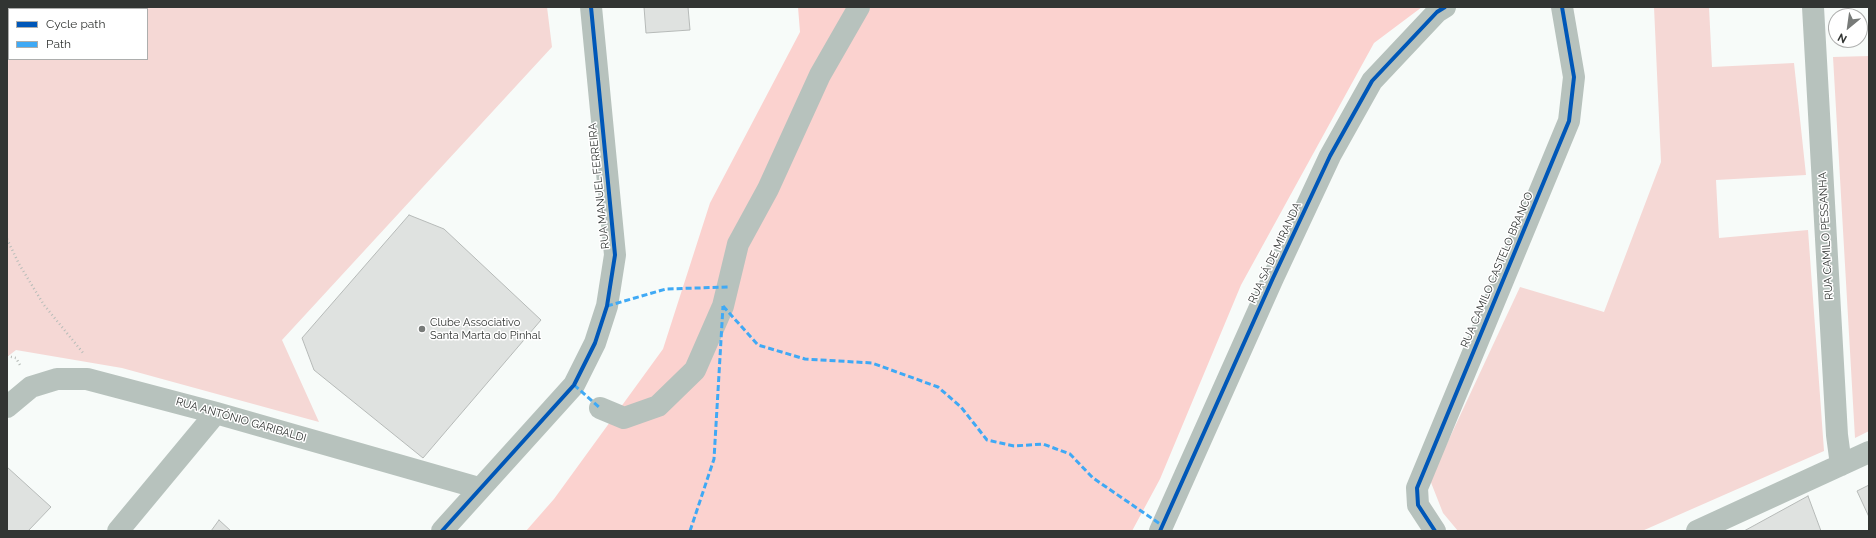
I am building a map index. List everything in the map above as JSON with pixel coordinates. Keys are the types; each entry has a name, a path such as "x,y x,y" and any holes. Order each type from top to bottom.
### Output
{"street":[{"name":"RUA MANUEL FERREIRA","path":"442,531 479,488 574,385 595,343 607,306 615,255 590,7"},
{"path":"600,408 624,418 658,406 695,370 723,306 738,244 768,189 820,75 859,7"},
{"name":"RUA SÁ DE MIRANDA","path":"1160,531 1273,278 1334,150 1372,81 1437,12 1445,7"},
{"name":"RUA CAMILO CASTELO BRANCO","path":"1436,531 1418,505 1417,488 1569,121 1574,77 1562,7"},
{"name":"RUA CAMILO PESSANHA","path":"1812,7 1837,435 1841,465"},
{"name":"RUA ANTÓNIO GARIBALDI","path":"7,407 31,387 57,379 87,379 216,413 479,488"},
{"path":"118,531 216,413"},
{"path":"1699,531 1869,452"}],"path":[{"path":"7,239 19,264 44,305 89,359 87,379"}],"shaded area":[{"path":"7,7 547,7 552,47 282,340 319,422 122,368 16,350 7,357"},
{"path":"798,7 1422,7 1374,43 1241,285 1160,479 1132,531 526,531 554,499 663,349 710,203 800,32"},
{"path":"1654,7 1709,7 1712,67 1794,63 1806,175 1716,180 1719,238 1808,230 1824,451 1642,531 1458,531 1443,513 1430,480 1520,287 1604,312 1661,162"},
{"path":"1869,56 1869,431 1855,438 1833,57"}],"building":[{"path":"644,7 688,7 690,30 646,33"},
{"name":"Clube Associativo Santa Marta do Pinhal","path":"409,215 444,229 541,320 423,458 314,370 302,338"},
{"path":"7,467 51,507 28,531 7,531"},
{"path":"1869,485 1869,517 1857,491"},
{"path":"1808,496 1821,531 1744,531"},
{"path":"219,520 231,531 211,531"}],"marked path":[{"path":"607,306 666,289 728,287"},
{"path":"723,306 758,345 805,359 872,363 938,387 961,407 987,440 1014,446 1043,444 1070,454 1093,478 1163,526"},
{"path":"690,531 714,459 723,306"},
{"path":"574,385 600,408"}],"cycle path":[{"path":"442,531 574,385 595,343 607,306 615,255 591,7"},
{"path":"1160,531 1273,278 1330,156 1372,81 1437,12 1445,7"},
{"path":"1435,531 1418,505 1417,488 1569,121 1574,77 1562,7"}],"place":[{"name":"Clube Associativo Santa Marta do Pinhal","path":"422,329"}]}
